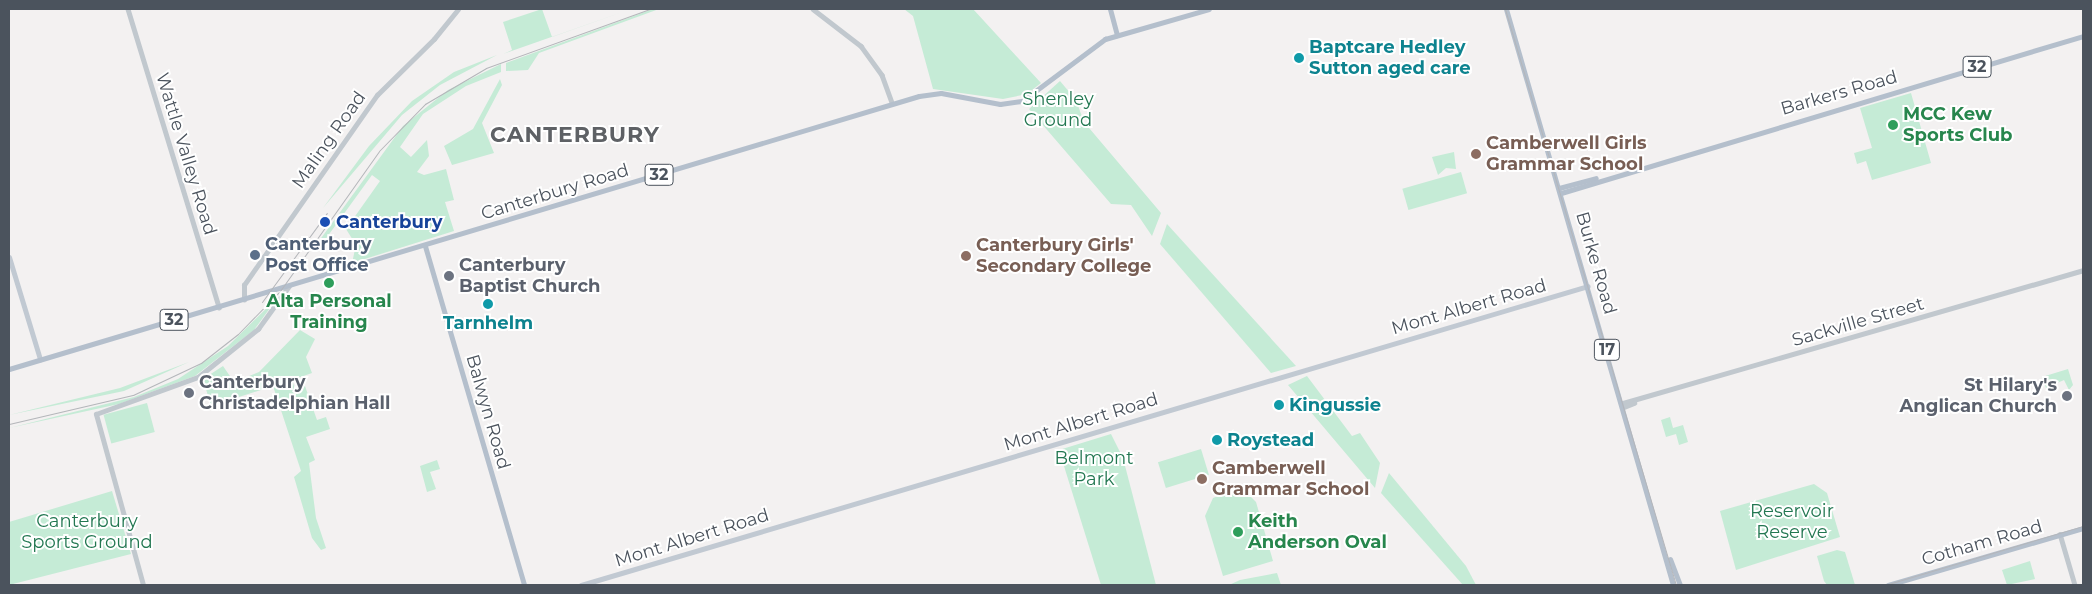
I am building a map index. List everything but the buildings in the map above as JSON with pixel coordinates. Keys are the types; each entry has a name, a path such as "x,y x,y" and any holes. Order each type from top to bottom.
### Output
{"main road":[{"path":"1110,9 1118,35"},
{"name":"Canterbury Road","path":"9,369 425,246 892,103 941,93 1006,104 1035,94 1094,45 1118,35 1209,9"},
{"name":"Burke Road","path":"1506,9 1667,554 1673,585"},
{"name":"Barkers Road","path":"1560,191 2083,36"},
{"path":"1555,174 1571,184"},
{"name":"Barkers Road","path":"1560,191 1571,184 1602,178"},
{"name":"Balwyn Road","path":"425,246 524,585"},
{"path":"9,257 40,360"},
{"name":"Mont Albert Road","path":"581,585 1588,286"},
{"name":"Cotham Road","path":"1888,585 2083,528"},
{"name":"Burke Road","path":"1667,554 1680,585"}],"street":[{"name":"Wattle Valley Road","path":"128,9 219,307"},
{"name":"Maling Road","path":"244,300 244,286 377,95 434,39 458,9"},
{"path":"813,9 861,46 882,76 892,103"},
{"name":"Sackville Street","path":"1623,405 2083,270"},
{"path":"143,585 96,420 100,410 159,394 198,377 238,348 280,301 289,286"},
{"path":"273,291 280,301"},
{"path":"2060,534 2075,585"}],"green space":[{"path":"542,9 552,37 503,54 512,50 503,22"},
{"path":"653,9 659,9 539,53 528,70 506,71 506,63"},
{"path":"904,9 973,9 1041,83 1027,94 1003,99 933,89 913,16"},
{"path":"497,55 440,85 402,115 323,208 369,146 412,101 454,72"},
{"path":"501,64 501,72 466,86 423,114 400,147 411,157 427,140 429,156 417,172 424,175 446,169 454,200 445,202 454,231 352,263 356,245 346,229 380,181 372,175 322,244 319,241 403,126 448,90"},
{"path":"500,79 502,85 482,123 494,153 452,165 444,146 473,129"},
{"name":"Shenley Ground","path":"1060,81 1076,100 1084,122 1161,213 1152,236 1131,205 1111,204 1029,109"},
{"name":"MCC Kew Sports Club","path":"1911,93 1931,163 1872,180 1866,161 1857,164 1854,153 1872,148 1860,108"},
{"path":"1454,152 1456,169 1446,168 1438,175 1432,157"},
{"path":"1461,172 1467,193 1408,210 1402,189"},
{"path":"1167,224 1296,366 1271,373 1160,244"},
{"path":"278,297 254,330 195,376 119,404 9,428 134,397 178,379 228,346"},
{"path":"300,330 315,339 306,357 312,373 292,380 295,389 305,386 317,420 326,417 330,429 306,437 315,460 309,463 316,518 326,548 321,550 312,538 294,477 301,471 273,386 211,406 203,379 223,366 234,382 259,372"},
{"path":"189,362 124,391 9,415 120,388"},
{"path":"2068,369 2073,385 2069,390 2064,380 2046,388 2042,377"},
{"path":"1307,376 1352,436 1360,433 1380,463 1375,488 1288,385"},
{"path":"147,403 155,432 111,444 104,415"},
{"path":"1670,417 1673,428 1683,425 1688,442 1679,445 1676,434 1666,437 1661,420"},
{"name":"Belmont Park","path":"1111,434 1123,458 1156,585 1101,585 1059,450"},
{"path":"1201,449 1209,475 1166,488 1158,462"},
{"path":"437,460 440,469 430,472 436,489 427,492 420,466"},
{"path":"1389,473 1466,566 1476,585 1463,585 1381,493"},
{"name":"Reservoir Reserve","path":"1814,484 1827,493 1840,537 1736,570 1720,511"},
{"name":"Keith Anderson Oval","path":"1234,490 1247,493 1256,502 1273,561 1223,576 1205,516 1213,498"},
{"name":"Canterbury Sports Ground","path":"112,491 131,554 9,585 9,522"},
{"path":"1837,550 1845,552 1855,585 1827,585 1824,581 1817,556"},
{"path":"2030,561 2035,579 2007,585 2002,570"},
{"path":"1277,573 1281,585 1229,585 1240,580"}],"tram line":[{"path":"1505,9 1676,585"},
{"path":"1885,585 2083,526"}],"railway":[{"path":"9,424 133,395 201,363 238,334 280,291 379,151 425,104 486,68 650,9"},
{"path":"262,302 327,213"}],"place":[{"name":"Baptcare Hedley Sutton aged care","path":"1299,58"},
{"name":"MCC Kew Sports Club","path":"1893,125"},
{"name":"Camberwell Girls Grammar School","path":"1476,154"},
{"name":"Canterbury","path":"325,222"},
{"name":"Canterbury Post Office","path":"255,255"},
{"name":"Canterbury Girls' Secondary College","path":"966,256"},
{"name":"Canterbury Baptist Church","path":"449,276"},
{"name":"Alta Personal Training","path":"329,283"},
{"name":"Tarnhelm","path":"488,304"},
{"name":"Canterbury Christadelphian Hall","path":"189,393"},
{"name":"St Hilary's Anglican Church","path":"2067,396"},
{"name":"Kingussie","path":"1279,405"},
{"name":"Roystead","path":"1217,440"},
{"name":"Camberwell Grammar School","path":"1202,479"},
{"name":"Keith Anderson Oval","path":"1238,532"}],"district":[{"name":"CANTERBURY","path":"575,135"}]}
